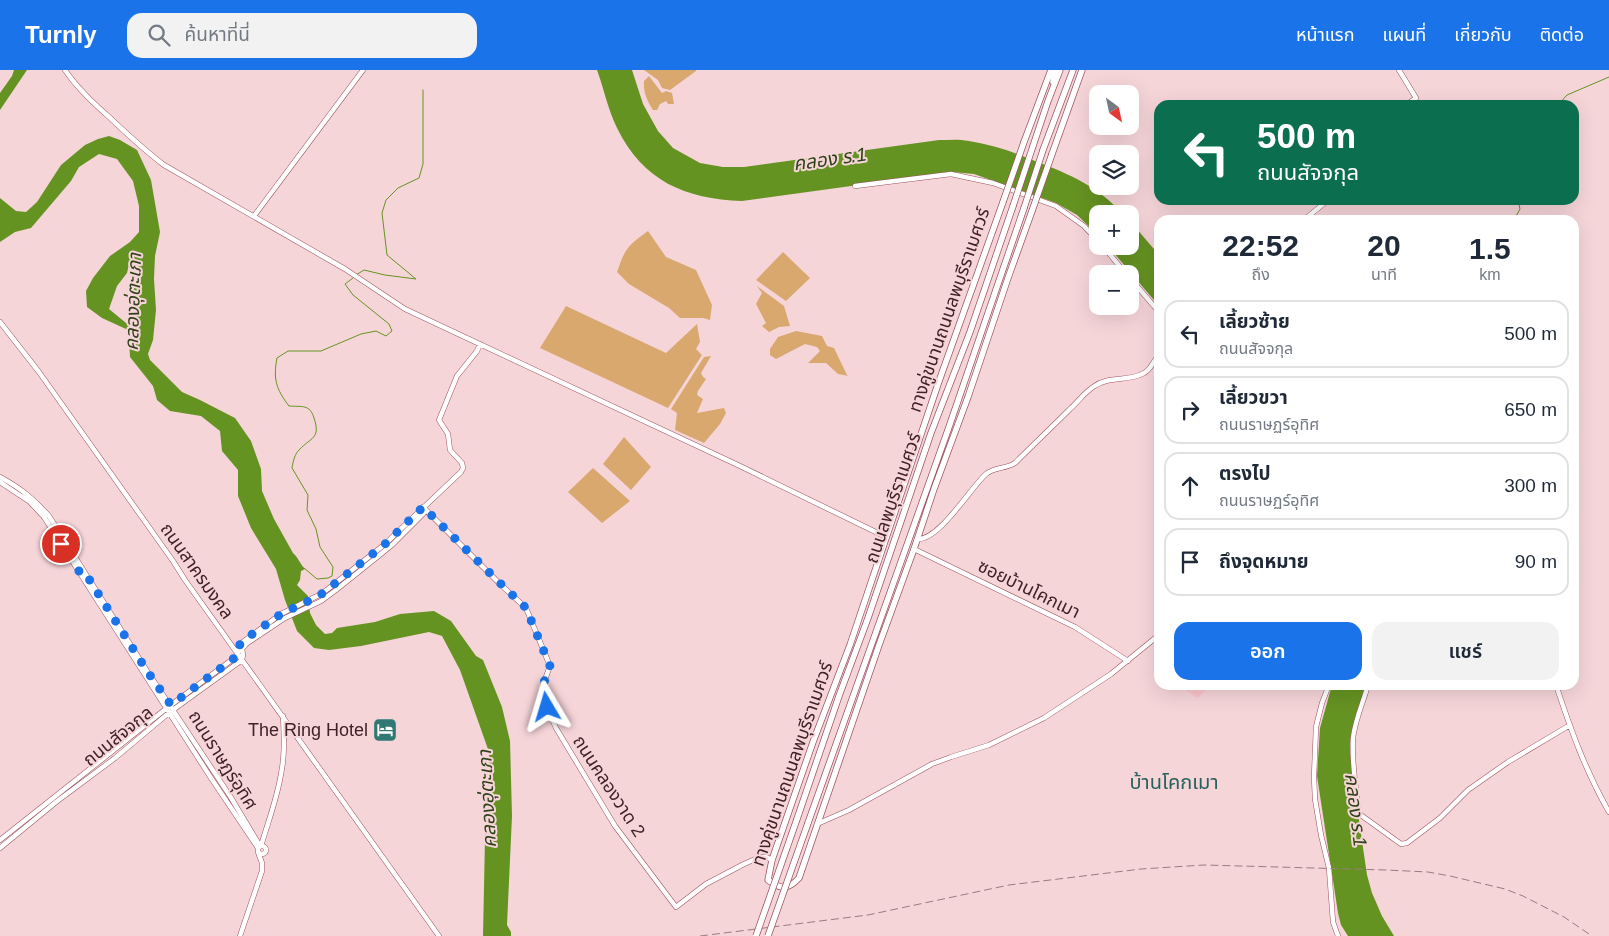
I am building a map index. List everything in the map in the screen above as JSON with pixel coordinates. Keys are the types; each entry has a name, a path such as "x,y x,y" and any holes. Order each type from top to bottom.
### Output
{"main road":[{"name":"ทางคู่ขนานถนนลพบุรีราเมศวร์","path":"1051,70 938,384 850,645 813,742 772,860 768,880 778,887 789,887 799,878 879,645 1082,70"},
{"path":"1048,101 1055,70"},
{"name":"ถนนลพบุรีราเมศวร์","path":"756,936 932,433 970,332 1060,70"},
{"name":"ถนนลพบุรีราเมศวร์","path":"768,936 949,427 1072,70"},
{"path":"970,332 980,336"},
{"path":"934,489 949,427"},
{"path":"905,486 932,433"},
{"path":"839,696 850,645"},
{"path":"852,699 879,645"}],"street":[{"path":"65,70 86,96 153,156 193,183 254,216 352,274 405,310 740,466 886,537"},
{"path":"254,216 363,70"},
{"path":"1398,70 1416,98 1413,100"},
{"path":"855,186 951,174 993,183 1056,206 1089,231"},
{"path":"1310,215 1322,205"},
{"path":"1110,255 1119,265"},
{"path":"1139,289 1154,306"},
{"name":"ถนนสาครมงคล","path":"0,322 39,372 439,936"},
{"path":"423,507 463,468 462,463 450,450 448,434 439,420 457,376 480,344"},
{"path":"917,539 928,535 945,522 986,474 994,469 1010,466 1015,463 1052,425 1095,386 1112,379 1138,376 1147,372 1151,368 1154,359"},
{"name":"ถนนราษฏร์อุทิศ","path":"0,476 33,498 49,516 87,580"},
{"name":"ถนนราษฏร์อุทิศ","path":"0,482 30,502 44,517 170,709 211,778 261,848"},
{"name":"ถนนสัจจกุล","path":"0,840 237,656 240,644 283,616 319,596 384,545 423,507"},
{"name":"ถนนสัจจกุล","path":"0,848 115,758 170,709 242,660 243,646 283,616 321,601 392,545 424,513 423,507"},
{"name":"ถนนคลองวาด 2","path":"423,507 526,608 550,666 543,685 547,707 556,728 615,826 676,907 706,884 744,864 760,857 772,860"},
{"name":"ซอยบ้านโคกเมา","path":"914,549 1076,627 1128,661"},
{"path":"817,824 849,810 932,764 989,745 1044,718 1111,674 1154,638"},
{"path":"1327,690 1316,727 1314,777 1321,835 1329,868 1333,922 1338,936"},
{"path":"1366,690 1354,736 1352,761 1358,813 1401,844 1407,843 1440,818 1468,790 1508,762 1570,724"},
{"path":"1558,690 1582,761 1595,789 1609,812"},
{"path":"240,936 262,871 261,848 278,793 282,773 283,716"},
{"name":"ถนนสัจจกุล","path":"0,844 6,843"}],"shaded area":[{"path":"644,70 696,71 670,90 662,88 658,80"},
{"path":"649,76 662,93 666,91 672,93 674,104 668,104 666,101 660,104 657,110 653,110 647,100 644,89 644,81"},
{"path":"648,231 666,257 696,270 712,305 710,320 703,318 680,318 669,308 629,284 617,272 628,248 635,240"},
{"path":"783,252 810,278 786,301 756,280"},
{"path":"757,286 784,306 790,326 779,327 769,332 762,326 766,323 756,304 762,293"},
{"path":"566,306 666,353 697,324 700,342 696,349 702,355 668,408 540,348"},
{"path":"796,331 822,336 827,346 834,348 849,376 838,374 826,363 808,363 820,351 817,347 805,344 776,359 770,355 770,349 778,337"},
{"path":"711,356 701,373 706,379 698,391 697,395 703,399 697,413 724,408 726,413 720,424 704,443 675,430 677,413 671,409 704,357"},
{"path":"624,437 651,467 631,490 603,464"},
{"path":"593,468 630,501 602,523 568,492"},
{"path":"1184,690 1205,690 1198,698"}],"water":[{"path":"14,70 27,70 0,110 0,93"},
{"path":"597,70 632,70 643,104 658,131 673,148 700,163 723,167 744,167 939,140 965,140 1011,152 1072,176 1089,186 1089,195 1103,195 1114,205 1089,205 1089,226 1077,215 1056,203 974,174 953,172 742,201 702,196 668,184 653,174 627,146 611,114"},
{"path":"109,136 137,150 151,180 160,232 155,256 156,310 153,340 148,354 150,360 182,392 235,418 251,441 261,469 262,491 274,519 293,553 305,569 301,571 300,580 297,585 308,596 310,613 316,625 325,634 332,633 337,628 375,622 400,614 434,611 451,621 476,656 483,660 502,707 510,741 512,816 507,925 511,936 483,936 485,838 490,793 489,752 460,670 442,636 429,632 361,646 329,650 314,648 297,631 276,569 251,528 238,496 238,470 222,451 220,431 201,416 170,411 157,400 153,386 130,357 129,338 126,329 102,318 87,307 86,291 93,278 110,256 130,242 139,232 139,206 133,181 117,159 99,154 79,167 71,181 31,228 15,232 0,242 0,198 16,211 26,212 37,202 61,165 85,145","holes":["130,260 139,264 133,290 133,317 132,321 126,323 109,309 117,286 127,273"]},
{"path":"1139,232 1154,249 1154,300 1139,282 1139,265 1124,265 1116,255 1139,255"},
{"name":"คลอง ร.1","path":"1331,690 1364,690 1353,726 1351,766 1367,875 1382,916 1394,936 1348,936 1341,925 1317,776 1320,728"}],"waterway":[{"path":"1562,100 1567,95 1609,77"},
{"path":"356,275 364,270 416,279 387,255 382,213 386,200 398,188 419,178 423,164 423,90"},
{"path":"1517,215 1520,209 1519,205"},
{"path":"304,568 317,579 332,576 333,567 320,547 316,529 307,510 308,495 292,468 294,458 298,452 314,437 316,425 308,408 289,406 278,389 275,372 277,358 288,351 321,351 361,334 376,331 386,336 392,331 389,324 353,295 345,284 353,278"}],"railway":[{"path":"700,936 868,915 1009,885 1141,869 1204,865 1386,870 1428,872 1450,876 1505,889 1523,896 1564,917 1592,936"}],"place":[{"name":"The Ring Hotel","path":"385,730"}],"district":[{"name":"บ้านโคกเมา","path":"1174,782"}],"route":[{"path":"61,544 85,580 89,579 147,671 171,705 237,656 238,646 244,640 281,614 319,596 384,545 423,507 526,608 550,666 543,685 547,707"}],"water label":[{"name":"คลองอุ่ตะเภา","path":"133,302"},
{"name":"คลองอุ่ตะเภา","path":"487,799"}]}
